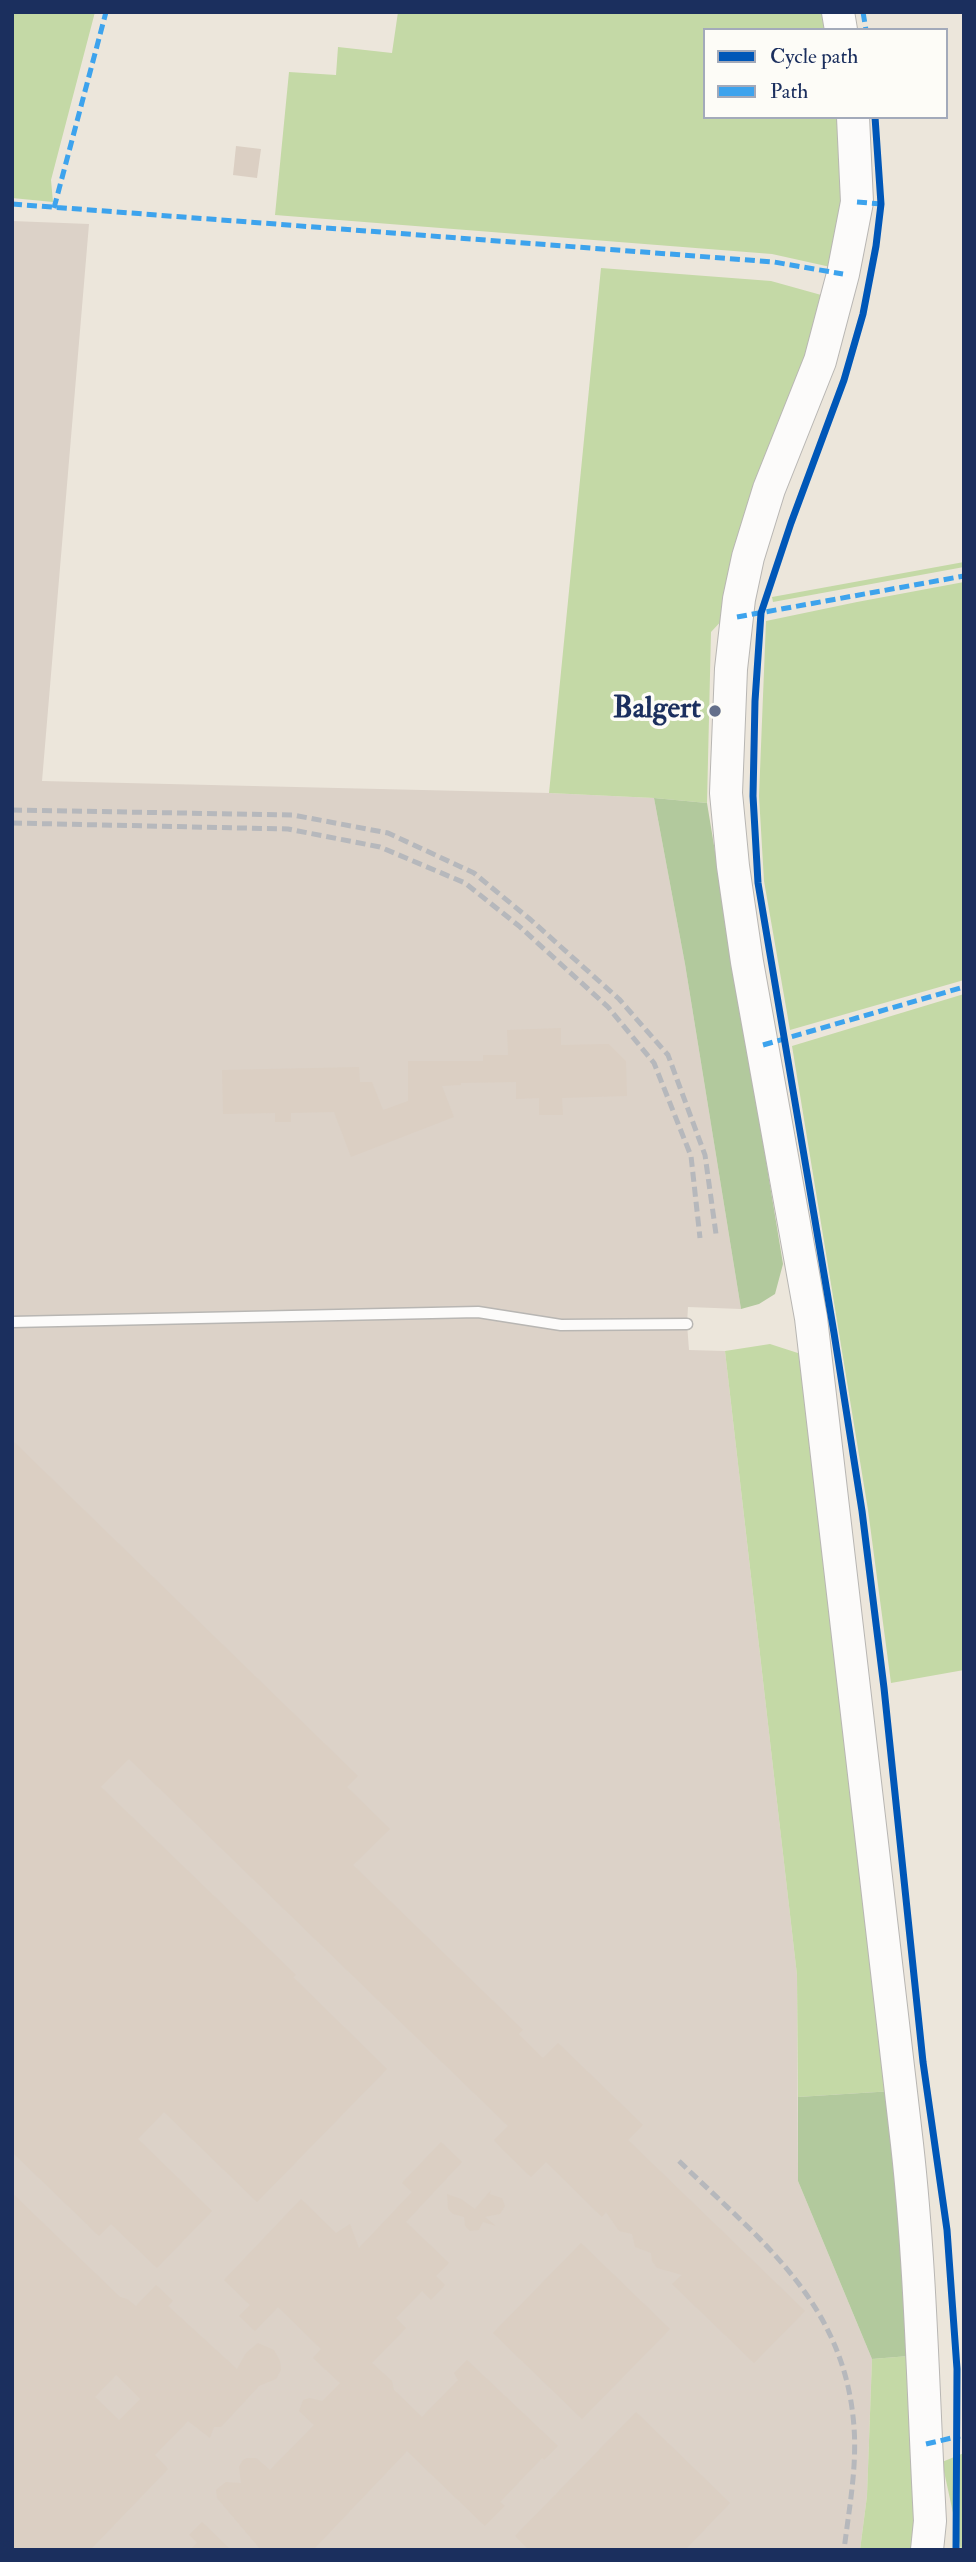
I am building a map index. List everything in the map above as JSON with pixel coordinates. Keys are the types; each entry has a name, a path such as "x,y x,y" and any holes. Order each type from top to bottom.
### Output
{"main road":[{"path":"853,119 857,202 843,274 820,361 769,489 738,599 731,669 726,793 747,962 811,1318 916,2227 931,2540"}],"lane":[{"path":"12,1322 478,1312 561,1325 687,1324"}],"shaded area":[{"path":"12,221 89,224 42,781 654,798 685,964 741,1309 688,1307 687,1324 689,1350 725,1351 797,1975 798,2181 872,2359 867,2496 860,2550 12,2550"}],"green space":[{"path":"12,12 95,12 51,180 53,202 12,198"},
{"path":"398,12 829,12 832,28 703,28 703,119 841,119 844,163 835,268 772,254 275,215 289,72 336,75 338,47 392,53"},
{"path":"601,268 771,281 832,298 726,616 711,632 707,803 549,793"},
{"path":"964,562 964,567 773,602 772,597"},
{"path":"964,582 964,980 790,1030 764,881 759,796 766,621"},
{"path":"654,798 707,803 783,1264 775,1294 759,1304 741,1309 685,964"},
{"path":"964,994 964,1670 891,1683 868,1510 792,1046"},
{"path":"770,1344 804,1355 893,2091 798,2097 797,1975 725,1351"},
{"path":"893,2091 909,2356 872,2359 798,2181 798,2097"},
{"path":"909,2356 917,2550 860,2550 867,2496 872,2359"},
{"path":"964,2453 964,2550 961,2550 942,2462"}],"building":[{"path":"236,146 261,149 257,178 233,175"},
{"path":"561,1028 561,1045 609,1044 626,1061 627,1096 562,1098 563,1115 539,1115 539,1098 516,1099 516,1082 442,1086 454,1117 351,1157 334,1112 291,1113 291,1122 275,1122 275,1113 223,1114 222,1070 359,1067 360,1082 372,1082 383,1110 408,1101 408,1061 483,1061 483,1055 508,1055 507,1030"},
{"path":"12,1440 358,1776 347,1787 390,1829 353,1865 523,2030 519,2034 543,2058 558,2043 643,2125 628,2140 805,2311 754,2363 672,2284 682,2275 657,2268 651,2253 635,2247 632,2234 619,2231 606,2212 602,2217 546,2162 531,2177 502,2149 494,2140 508,2126 129,1759 101,1787 296,1975 293,1977 387,2069 257,2202 164,2112 138,2139 212,2211 157,2268 111,2224 99,2236 12,2152"},
{"path":"441,2142 462,2162 406,2222 449,2263 436,2276 445,2285 431,2300 422,2291 396,2318 406,2328 372,2363 392,2381 394,2390 422,2417 458,2380 454,2373 467,2360 558,2446 544,2460 542,2458 500,2502 505,2506 485,2526 407,2451 313,2550 261,2550 217,2498 216,2490 226,2482 241,2483 239,2467 247,2458 256,2458 270,2470 314,2425 299,2411 303,2400 310,2398 322,2401 340,2383 313,2358 321,2349 278,2307 255,2331 239,2316 250,2305 224,2280 301,2199 336,2233 350,2224 359,2248 412,2192 402,2183"},
{"path":"491,2190 490,2194 502,2198 505,2206 500,2214 485,2217 496,2226 483,2222 479,2230 470,2231 465,2226 464,2217 453,2214 448,2209 447,2194 461,2199 475,2209"},
{"path":"12,2193 120,2297 136,2306 156,2285 173,2301 168,2306 237,2369 246,2353 258,2343 274,2350 281,2370 276,2379 259,2386 221,2427 214,2427 210,2438 188,2421 155,2455 168,2469 90,2550 12,2550","holes":["116,2375 140,2399 119,2420 95,2397"]},
{"path":"581,2243 670,2329 582,2419 493,2333"},
{"path":"636,2412 730,2503 685,2550 529,2550 515,2536"},
{"path":"202,2522 231,2550 190,2550 197,2543 189,2535"}],"railway":[{"path":"12,810 293,815 388,833 474,873 619,999 668,1055 705,1155 716,1234"},
{"path":"12,823 288,829 380,847 465,883 519,926 608,1007 654,1063 691,1156 700,1238"},
{"path":"679,2161 740,2219 794,2278 816,2309 834,2344 847,2383 855,2442 844,2550"}],"marked path":[{"path":"54,208 106,12"},
{"path":"863,12 866,28"},
{"path":"857,202 881,204"},
{"path":"12,204 774,262 843,274"},
{"path":"737,617 964,576"},
{"path":"763,1045 964,987"},
{"path":"926,2444 960,2436"}],"cycle path":[{"path":"875,119 881,204 863,314 844,380 761,613 755,701 753,796 758,883 862,1511 884,1688 923,2062 947,2230 957,2369 956,2550"}],"place":[{"name":"Balgert","path":"715,711"}]}
